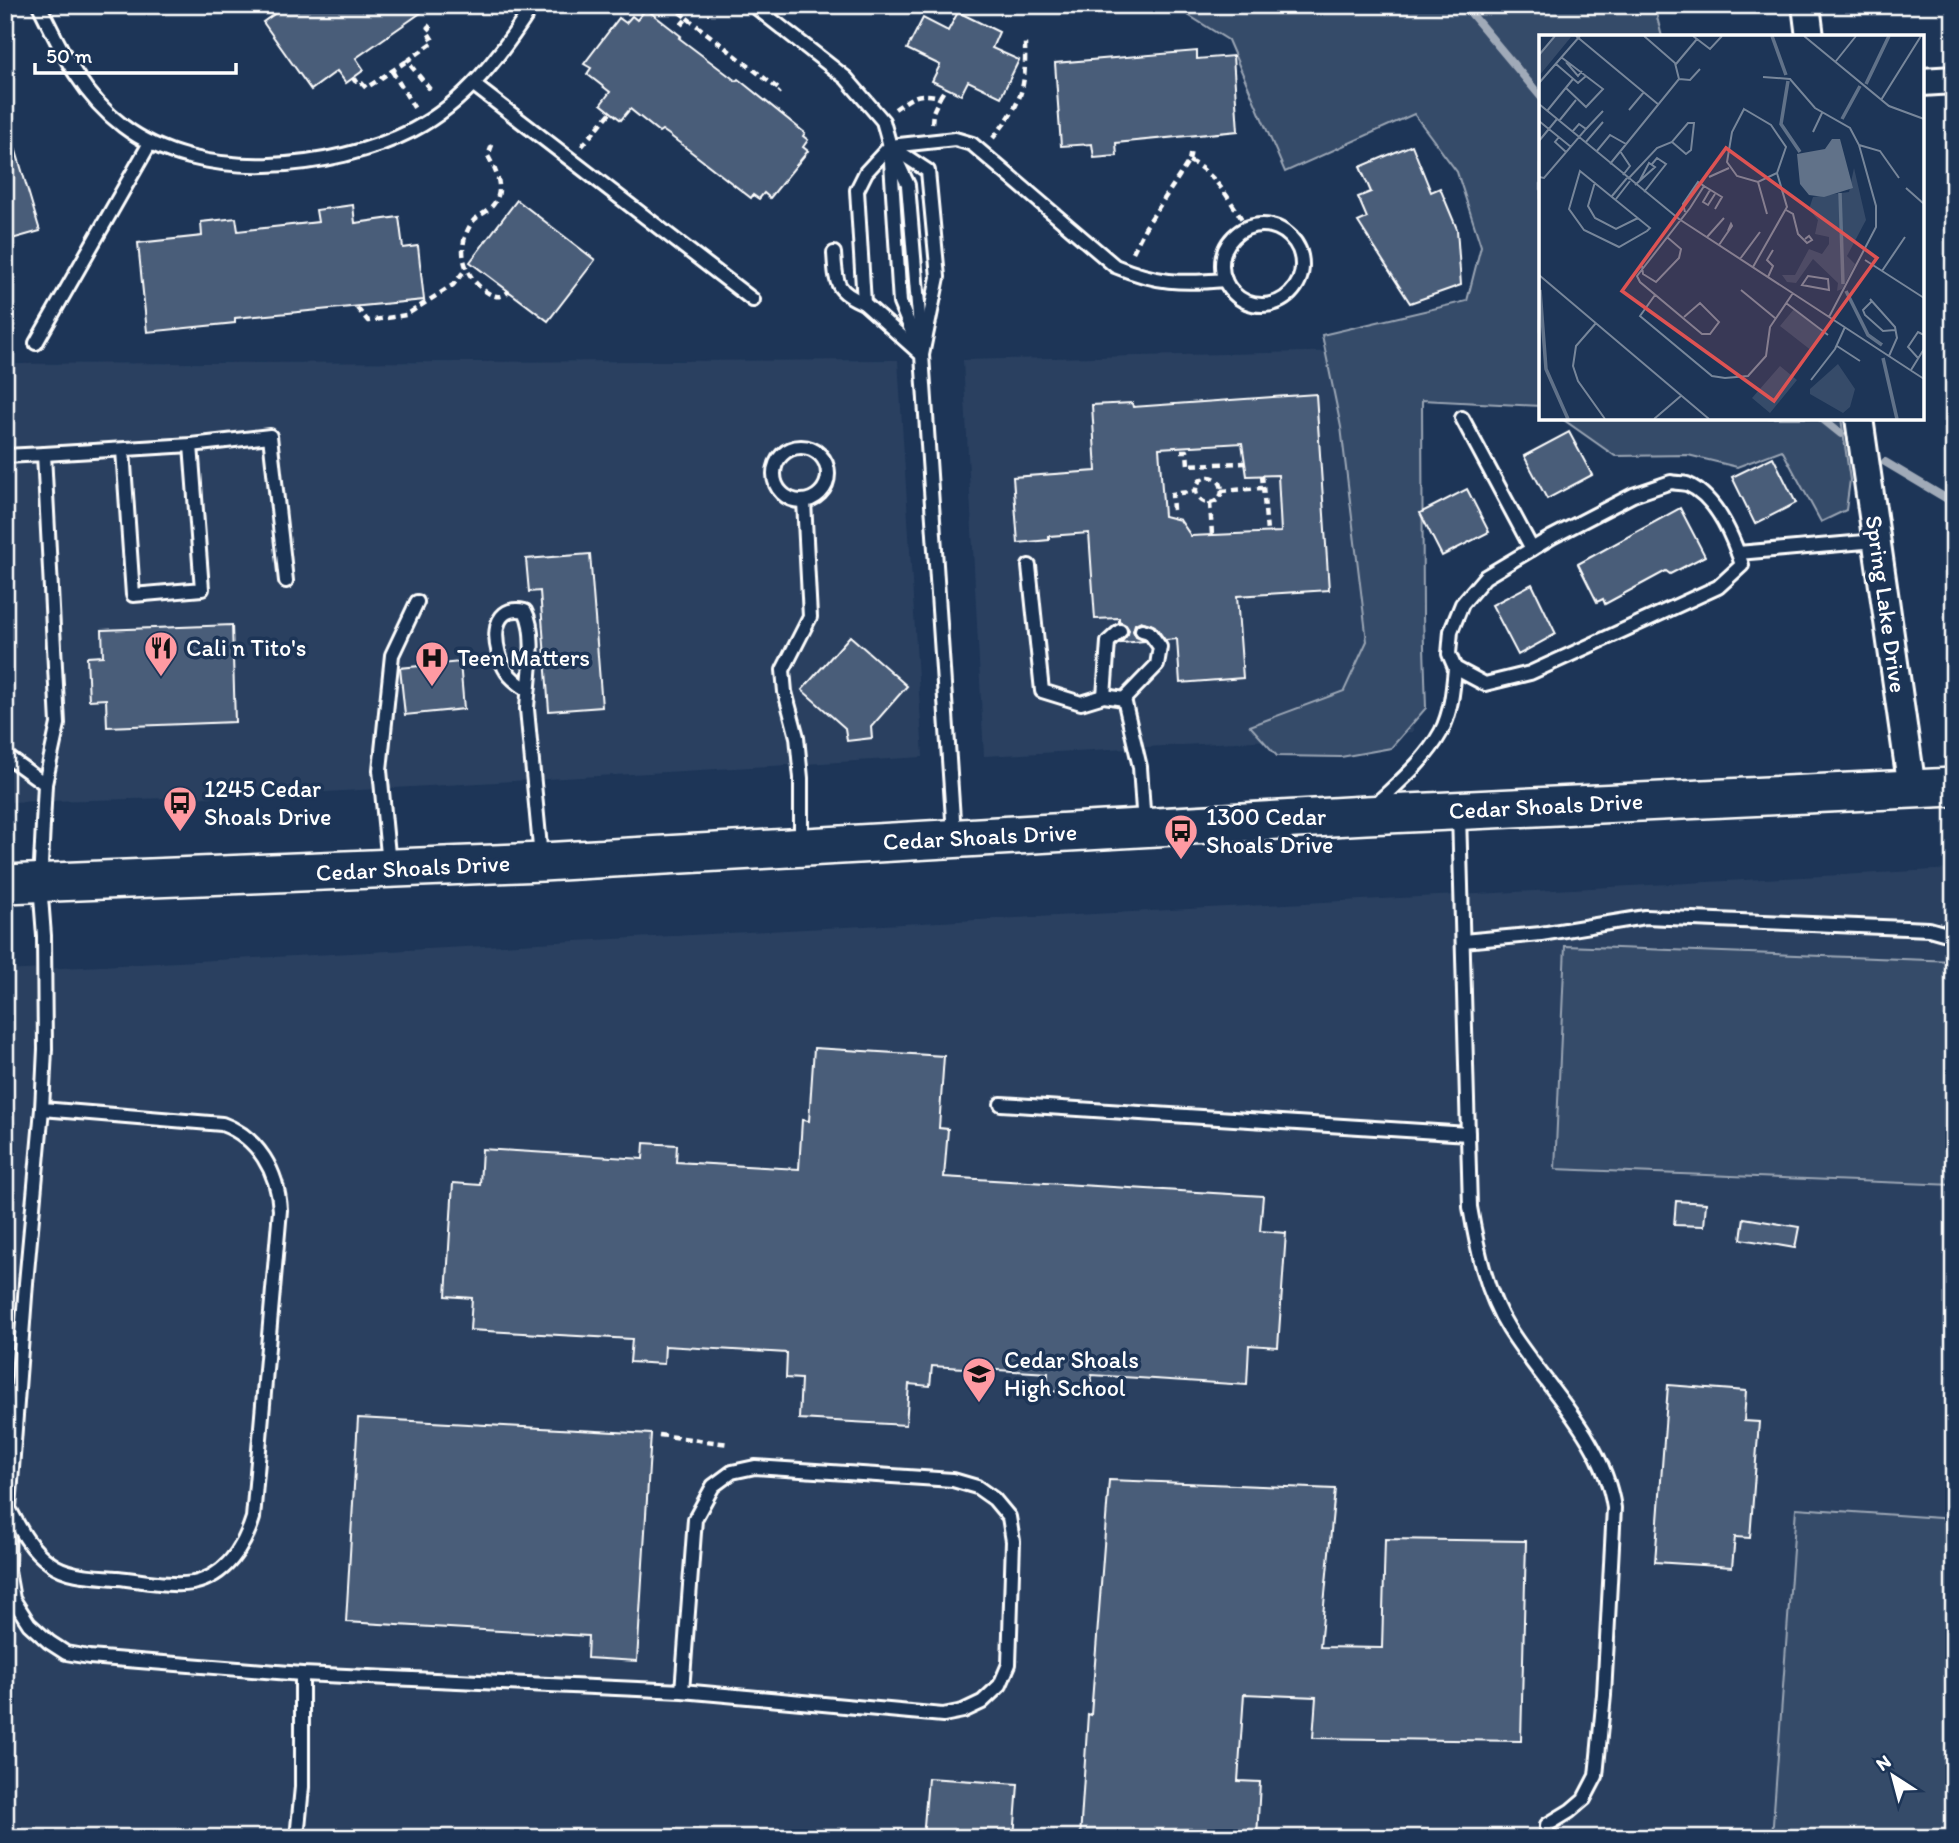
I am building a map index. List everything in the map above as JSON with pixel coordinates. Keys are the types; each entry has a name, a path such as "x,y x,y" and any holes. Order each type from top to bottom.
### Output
{"street":[{"path":"1806,5 1810,35"},
{"path":"1924,82 1954,80"},
{"name":"Spring Lake Drive","path":"1859,420 1912,789"},
{"name":"Cedar Shoals Drive","path":"23,884 542,862 1459,810 1954,787"}],"lane":[{"path":"39,5 68,65 96,102 124,127 182,156 229,164 272,165 335,158 413,130 474,85 513,36 533,5"},
{"path":"753,5 846,78 883,121 890,146 900,303 922,355"},
{"path":"474,85 753,300"},
{"path":"864,303 857,190 866,173 890,146 955,139 972,144 1115,266 1140,277 1170,282 1225,280"},
{"path":"36,343 150,142"},
{"path":"890,146 928,171 937,277 922,355 955,838"},
{"path":"1254,226 1269,226 1290,236 1301,255 1301,277 1294,289 1282,300 1260,305 1246,302 1232,292 1225,280 1222,270 1223,256 1233,239 1254,226"},
{"path":"834,253 836,280 846,296 864,303 922,355"},
{"path":"1462,418 1532,549"},
{"path":"5,456 191,445 270,436 286,581"},
{"path":"123,450 133,595 202,589 191,445"},
{"path":"797,447 806,448 821,456 828,473 823,489 817,496 804,501 792,500 784,495 774,481 774,471 782,455 797,447"},
{"path":"44,454 58,724 23,884 44,936 45,1049 9,1508 8,1571 13,1599 29,1624 49,1642 66,1653 89,1657 302,1674 682,1691 943,1715 963,1711 982,1702 1000,1685 1009,1664 1013,1541 1009,1517 994,1499 977,1487 953,1480 755,1467 732,1472 713,1486 695,1519 682,1691"},
{"path":"1366,815 1411,772 1441,733 1448,715 1455,668 1449,654 1451,631 1462,604 1485,577 1633,495 1671,482 1687,484 1707,499 1730,531 1742,565 1718,587 1530,673 1485,684 1455,668"},
{"path":"801,847 801,778 797,737 785,692 783,670 810,617 804,501"},
{"path":"1738,553 1876,541"},
{"path":"1029,566 1042,691 1081,703 1104,696 1124,699"},
{"path":"390,869 380,770 392,654 417,602"},
{"path":"528,690 507,672 501,660 495,628 501,616 508,611 525,611 531,621 528,690 527,709 542,862"},
{"path":"1124,699 1157,665 1160,647 1149,632 1142,630"},
{"path":"1104,696 1108,642 1120,631"},
{"path":"1124,699 1140,767 1144,829"},
{"path":"5,755 44,784"},
{"path":"1459,810 1470,1207 1478,1249 1507,1327 1602,1464 1611,1485 1614,1508 1604,1695 1596,1776 1584,1799 1547,1825 1547,1838"},
{"path":"1463,941 1541,934 1645,917 1929,929 1954,936"},
{"path":"1001,1104 1468,1134"},
{"path":"9,1508 35,1550 51,1565 76,1574 194,1583 214,1574 232,1560 246,1540 253,1518 279,1210 279,1189 270,1168 255,1145 239,1130 222,1124 42,1109"},
{"path":"297,1838 302,1787 302,1674"}],"path":[{"path":"670,5 781,91 779,93"},
{"path":"681,25 687,18"},
{"path":"353,78 355,81 358,79 366,88 434,42 426,31 430,28 427,25"},
{"path":"1008,120 1022,96 1025,43"},
{"path":"407,61 422,80"},
{"path":"392,71 424,123"},
{"path":"913,96 923,93 940,97 946,87"},
{"path":"596,130 611,112"},
{"path":"492,145 488,156 498,174 498,197 489,209 472,221 463,247 466,269 475,283 498,297 509,291"},
{"path":"1125,270 1145,228 1189,161 1191,150"},
{"path":"1189,161 1199,166 1225,191 1248,229"},
{"path":"357,308 368,321 406,315 453,285 466,269"},
{"path":"1181,452 1187,451 1188,465 1245,463"},
{"path":"1208,464 1208,477"},
{"path":"1262,475 1267,533"},
{"path":"1208,477 1216,480 1222,491 1218,499 1210,503 1199,499 1196,491 1200,481 1208,477"},
{"path":"1222,491 1263,488"},
{"path":"1173,510 1172,494 1196,491"},
{"path":"1210,503 1212,536"},
{"path":"659,1435 729,1444"}],"shaded area":[{"path":"1172,5 1654,5 1662,35 1539,35 1539,406 1422,400 1426,708 1391,748 1341,757 1277,756 1250,726 1344,691 1367,641 1341,427 1322,335 1467,301 1481,246 1457,172 1414,114 1285,172 1228,40"},
{"path":"1394,350 1413,732 984,756 963,360"},
{"path":"898,360 923,757 257,796 5,802 5,364"},
{"path":"1564,420 1841,420 1850,480 1846,510 1821,522 1782,450 1737,467 1688,455 1615,456"},
{"name":"Cedar Shoals High School","path":"1954,869 1954,1838 5,1838 5,971"},
{"path":"1565,946 1954,961 1954,1185 1555,1169"},
{"path":"1796,1508 1954,1519 1954,1838 1772,1838"}],"building":[{"path":"287,5 432,5 356,58 364,70 346,83 337,71 311,90 263,22"},
{"path":"646,9 681,36 679,38 736,81 738,79 805,133 803,136 808,140 803,147 808,151 770,198 764,193 759,199 753,195 751,198 668,134 662,130 659,132 630,109 621,120 601,104 610,92 587,74 591,68 584,64 619,18 626,23 632,16 637,20"},
{"path":"958,12 999,32 992,48 1019,60 1001,97 968,81 961,95 932,81 940,65 907,49 923,18 948,31"},
{"path":"1197,51 1197,59 1233,56 1238,131 1116,143 1117,156 1094,158 1092,144 1061,146 1055,63"},
{"path":"11,134 40,231 5,241 5,135"},
{"path":"1412,145 1431,192 1440,188 1457,229 1461,285 1410,303 1358,222 1367,218 1358,197 1371,192 1360,167"},
{"path":"517,200 595,260 548,321 470,262"},
{"path":"353,205 355,223 399,217 403,248 418,246 424,300 235,318 235,323 147,332 138,243 202,236 201,222 236,218 238,231 318,222 316,210"},
{"path":"1316,394 1329,590 1237,596 1243,678 1180,683 1177,639 1165,640 1155,626 1141,621 1135,624 1133,631 1136,637 1145,641 1121,643 1129,630 1119,622 1119,618 1095,619 1089,533 1049,536 1049,540 1018,543 1013,477 1096,471 1092,405 1132,403 1133,407","holes":["1242,443 1247,476 1278,475 1281,532 1191,536 1180,520 1164,516 1159,448"]},
{"path":"1569,432 1592,475 1547,499 1524,456"},
{"path":"1773,457 1796,503 1755,524 1732,477"},
{"path":"1467,489 1489,532 1442,556 1420,513"},
{"path":"1680,508 1705,556 1670,574 1666,571 1605,604 1603,599 1597,602 1578,564"},
{"path":"590,554 602,707 549,711 540,591 529,592 526,559"},
{"path":"1532,584 1556,634 1518,655 1492,605"},
{"name":"Cali n Tito's","path":"232,625 235,722 107,727 106,699 89,700 87,657 103,656 102,630"},
{"path":"850,636 907,686 871,727 872,738 847,741 845,728 802,690"},
{"name":"Teen Matters","path":"460,662 464,709 405,715 400,668"},
{"path":"814,1048 944,1056 939,1128 948,1129 944,1177 1263,1196 1260,1231 1286,1233 1278,1347 1249,1345 1247,1385 1092,1375 1090,1394 1047,1391 1048,1373 932,1366 930,1386 909,1384 906,1425 799,1419 801,1379 786,1378 787,1353 665,1346 664,1364 630,1362 632,1339 470,1330 472,1298 446,1296 453,1183 480,1185 482,1149 643,1159 644,1143 677,1145 676,1162 799,1169 802,1120 809,1121"},
{"path":"1676,1201 1706,1203 1704,1226 1674,1225"},
{"path":"1744,1218 1799,1227 1795,1248 1741,1239"},
{"path":"1668,1385 1746,1391 1744,1421 1759,1422 1750,1538 1735,1537 1732,1567 1655,1562"},
{"path":"358,1418 651,1434 637,1661 587,1658 588,1636 346,1622"},
{"path":"1109,1480 1335,1489 1320,1647 1382,1648 1385,1539 1526,1541 1521,1741 1313,1738 1316,1697 1244,1694 1238,1781 1260,1782 1257,1838 1080,1838"},
{"path":"928,1778 1018,1784 1014,1838 923,1838"}],"waterway":[{"path":"1464,5 1539,95"},
{"path":"1824,420 1841,434"},
{"path":"1885,462 1954,503"}],"place":[{"name":"Cali n Tito's","path":"161,678"},
{"name":"Teen Matters","path":"432,688"},
{"name":"1245 Cedar Shoals Drive","path":"180,833"},
{"name":"1300 Cedar Shoals Drive","path":"1181,861"},
{"name":"Cedar Shoals High School","path":"979,1404"}]}
